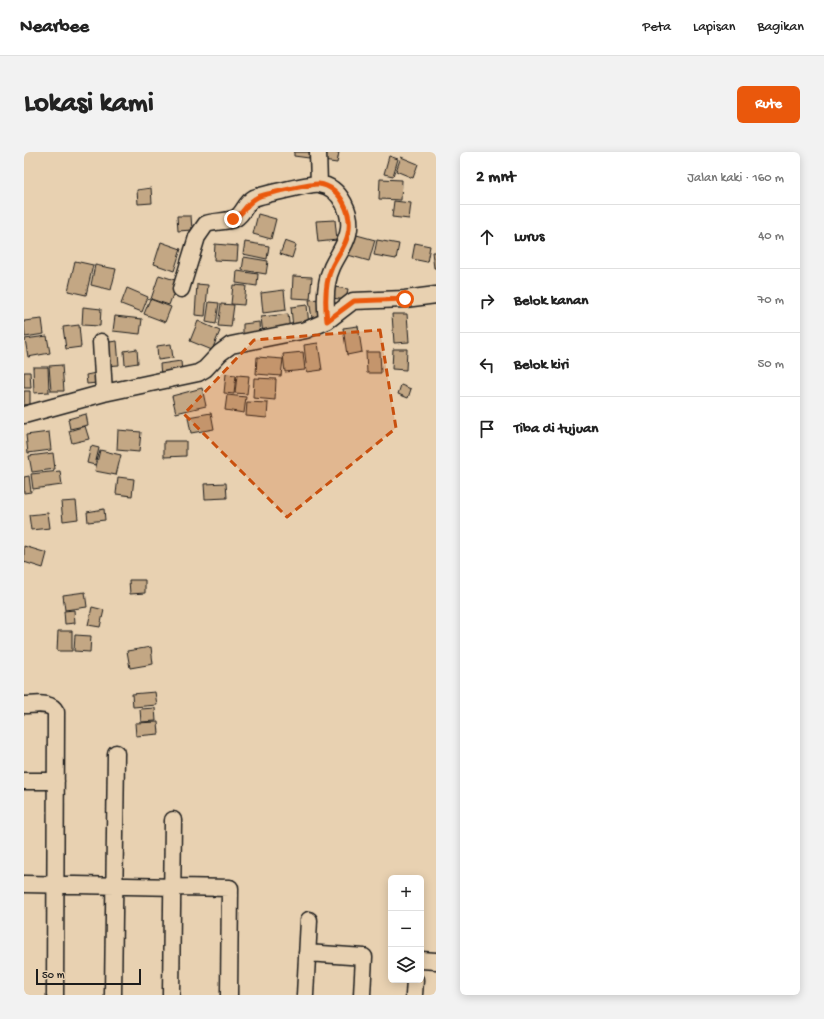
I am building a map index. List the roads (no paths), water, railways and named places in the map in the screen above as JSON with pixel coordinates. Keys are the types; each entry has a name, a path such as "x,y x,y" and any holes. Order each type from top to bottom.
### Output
{"street":[{"path":"318,152 319,184"},
{"path":"181,289 197,237 206,224 237,217 249,201 260,196 319,184 330,190 341,199 346,206 350,224 346,240 329,274 326,302 327,321"},
{"path":"24,415 104,393 192,374 205,369 225,348 231,345 306,330 327,321 354,301 405,299 436,295"},
{"path":"101,342 104,393"},
{"path":"24,705 47,704 52,706 56,712 55,995"},
{"path":"113,995 116,753"},
{"path":"24,781 56,781"},
{"path":"171,995 173,820"},
{"path":"24,884 230,888 229,995"},
{"path":"305,995 309,920"},
{"path":"307,954 364,957 362,995"},
{"path":"424,960 436,961"},
{"path":"414,995 415,983"}]}
